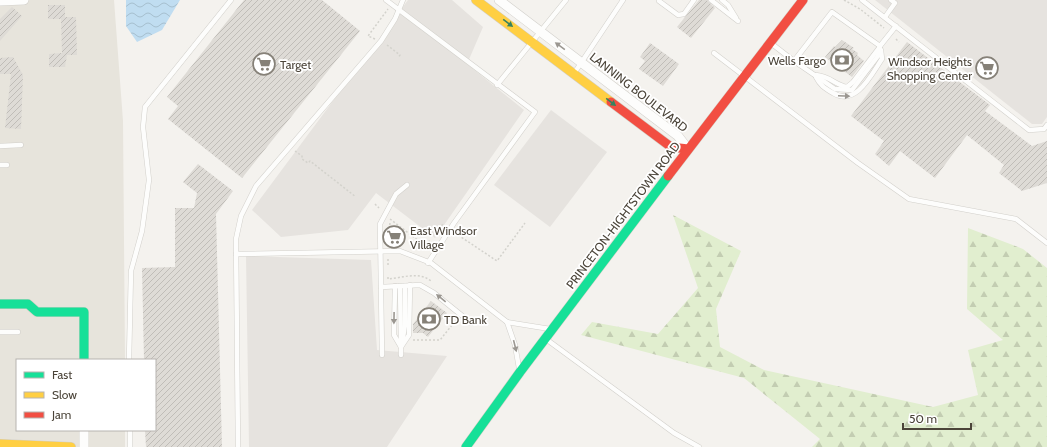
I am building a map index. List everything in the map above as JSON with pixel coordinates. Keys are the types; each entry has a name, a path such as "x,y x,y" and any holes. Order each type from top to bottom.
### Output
{"main road":[{"name":"LANNING BOULEVARD","path":"476,0 671,147 688,149"},
{"name":"PRINCETON-HIGHTSTOWN ROAD","path":"468,446 551,329 804,0"},
{"path":"0,304 28,304 37,312 84,312 84,359"},
{"path":"0,444 71,447"}],"street":[{"path":"0,1 24,0"},
{"name":"LANNING BOULEVARD","path":"499,0 678,136 688,149"},
{"path":"84,431 84,447"}],"lane":[{"path":"129,359 131,271 142,231 149,180 143,127 145,107 231,0"},
{"path":"386,0 497,85 535,112 450,229 428,263"},
{"path":"238,447 236,239 241,216 256,186 381,41 399,10 403,0"},
{"path":"497,85 539,31 566,0"},
{"path":"574,73 623,0"},
{"path":"658,1 678,15 684,14 694,0"},
{"path":"711,0 738,21 728,4 722,0"},
{"path":"862,0 1029,130 1044,129 1047,125"},
{"path":"885,17 895,3 891,0"},
{"path":"794,61 832,12 880,46"},
{"path":"770,43 835,89 852,90 878,56 880,46 896,26"},
{"path":"714,53 909,199 1016,219 1047,243"},
{"path":"0,146 20,145"},
{"path":"0,165 7,165"},
{"path":"382,355 379,251 380,224 396,194 406,185"},
{"path":"236,254 400,251 428,263 488,305 507,322 515,345 520,372"},
{"path":"381,287 420,285 471,323"},
{"path":"401,348 409,335 403,286"},
{"path":"401,355 403,286"},
{"path":"507,322 551,329"},
{"path":"0,332 18,332"},
{"path":"545,338 674,433 699,447"},
{"path":"130,431 130,447"}],"path":[{"path":"844,0 860,9 884,28"},
{"path":"368,36 391,4"},
{"path":"896,39 899,42"},
{"path":"285,152 292,155 295,151 302,156 302,159 308,163 310,161 356,197"},
{"path":"375,204 379,208"},
{"path":"391,215 390,220 424,245 431,240"},
{"path":"439,229 443,224 497,261 525,223"}],"shaded area":[{"path":"0,0 114,0 123,121 125,359 16,359 16,431 125,431 125,447 0,447"},
{"path":"408,0 452,0 483,27 467,64 524,110 435,238 376,193 348,230 281,237 252,210"},
{"path":"875,0 1047,0 1047,117 1042,124 1032,124"},
{"path":"551,110 607,152 550,227 494,185"},
{"path":"246,256 371,260 377,350 447,356 387,447 249,447"}],"green space":[{"path":"673,215 741,251 716,309 720,347 764,370 933,407 978,395 968,350 1003,340 967,309 968,228 1023,249 1047,268 1047,447 812,447 820,439 744,378 581,335 592,322 658,334 698,288"}],"water":[{"path":"126,0 180,0 162,30 137,42 126,26"}],"building":[{"name":"Target","path":"244,0 322,0 360,31 242,178 168,119 178,106 167,97"},
{"path":"699,0 707,0 715,8 691,38 677,27"},
{"path":"48,5 65,5 65,17 76,17 77,55 67,55 65,67 49,67 49,54 62,53 61,19 48,19"},
{"path":"12,7 22,16 0,41 0,19"},
{"path":"842,40 854,48 852,49 858,53 857,55 864,61 852,77 825,57 834,46 835,47"},
{"path":"907,42 990,105 985,111 1032,146 1047,141 1047,183 1022,191 999,173 1004,165 967,135 935,178 900,151 889,166 875,154 884,141 851,116"},
{"path":"650,43 679,64 663,86 639,69 645,61 640,57"},
{"path":"13,57 23,75 21,129 5,128 11,74 0,74 0,58"},
{"path":"198,164 233,191 216,214 222,447 146,447 145,431 156,431 156,359 144,359 142,268 175,267 175,208 194,208 197,193 183,182"},
{"name":"TD Bank","path":"431,301 447,313 428,337 423,333 413,333 413,324"}],"traffic: fast":[{"path":"466,447 520,372 668,176"},
{"path":"0,304 28,304 37,312 84,312 84,359"}],"traffic: slow":[{"path":"476,0 611,102"},
{"path":"0,444 71,447"}],"traffic: jam":[{"path":"668,176 803,0"},
{"path":"611,102 671,147 688,149"}],"place":[{"name":"Wells Fargo","path":"842,60"},
{"name":"Target","path":"264,64"},
{"name":"Windsor Heights Shopping Center","path":"987,68"},
{"name":"East Windsor Village","path":"394,237"},
{"name":"TD Bank","path":"429,319"}]}
